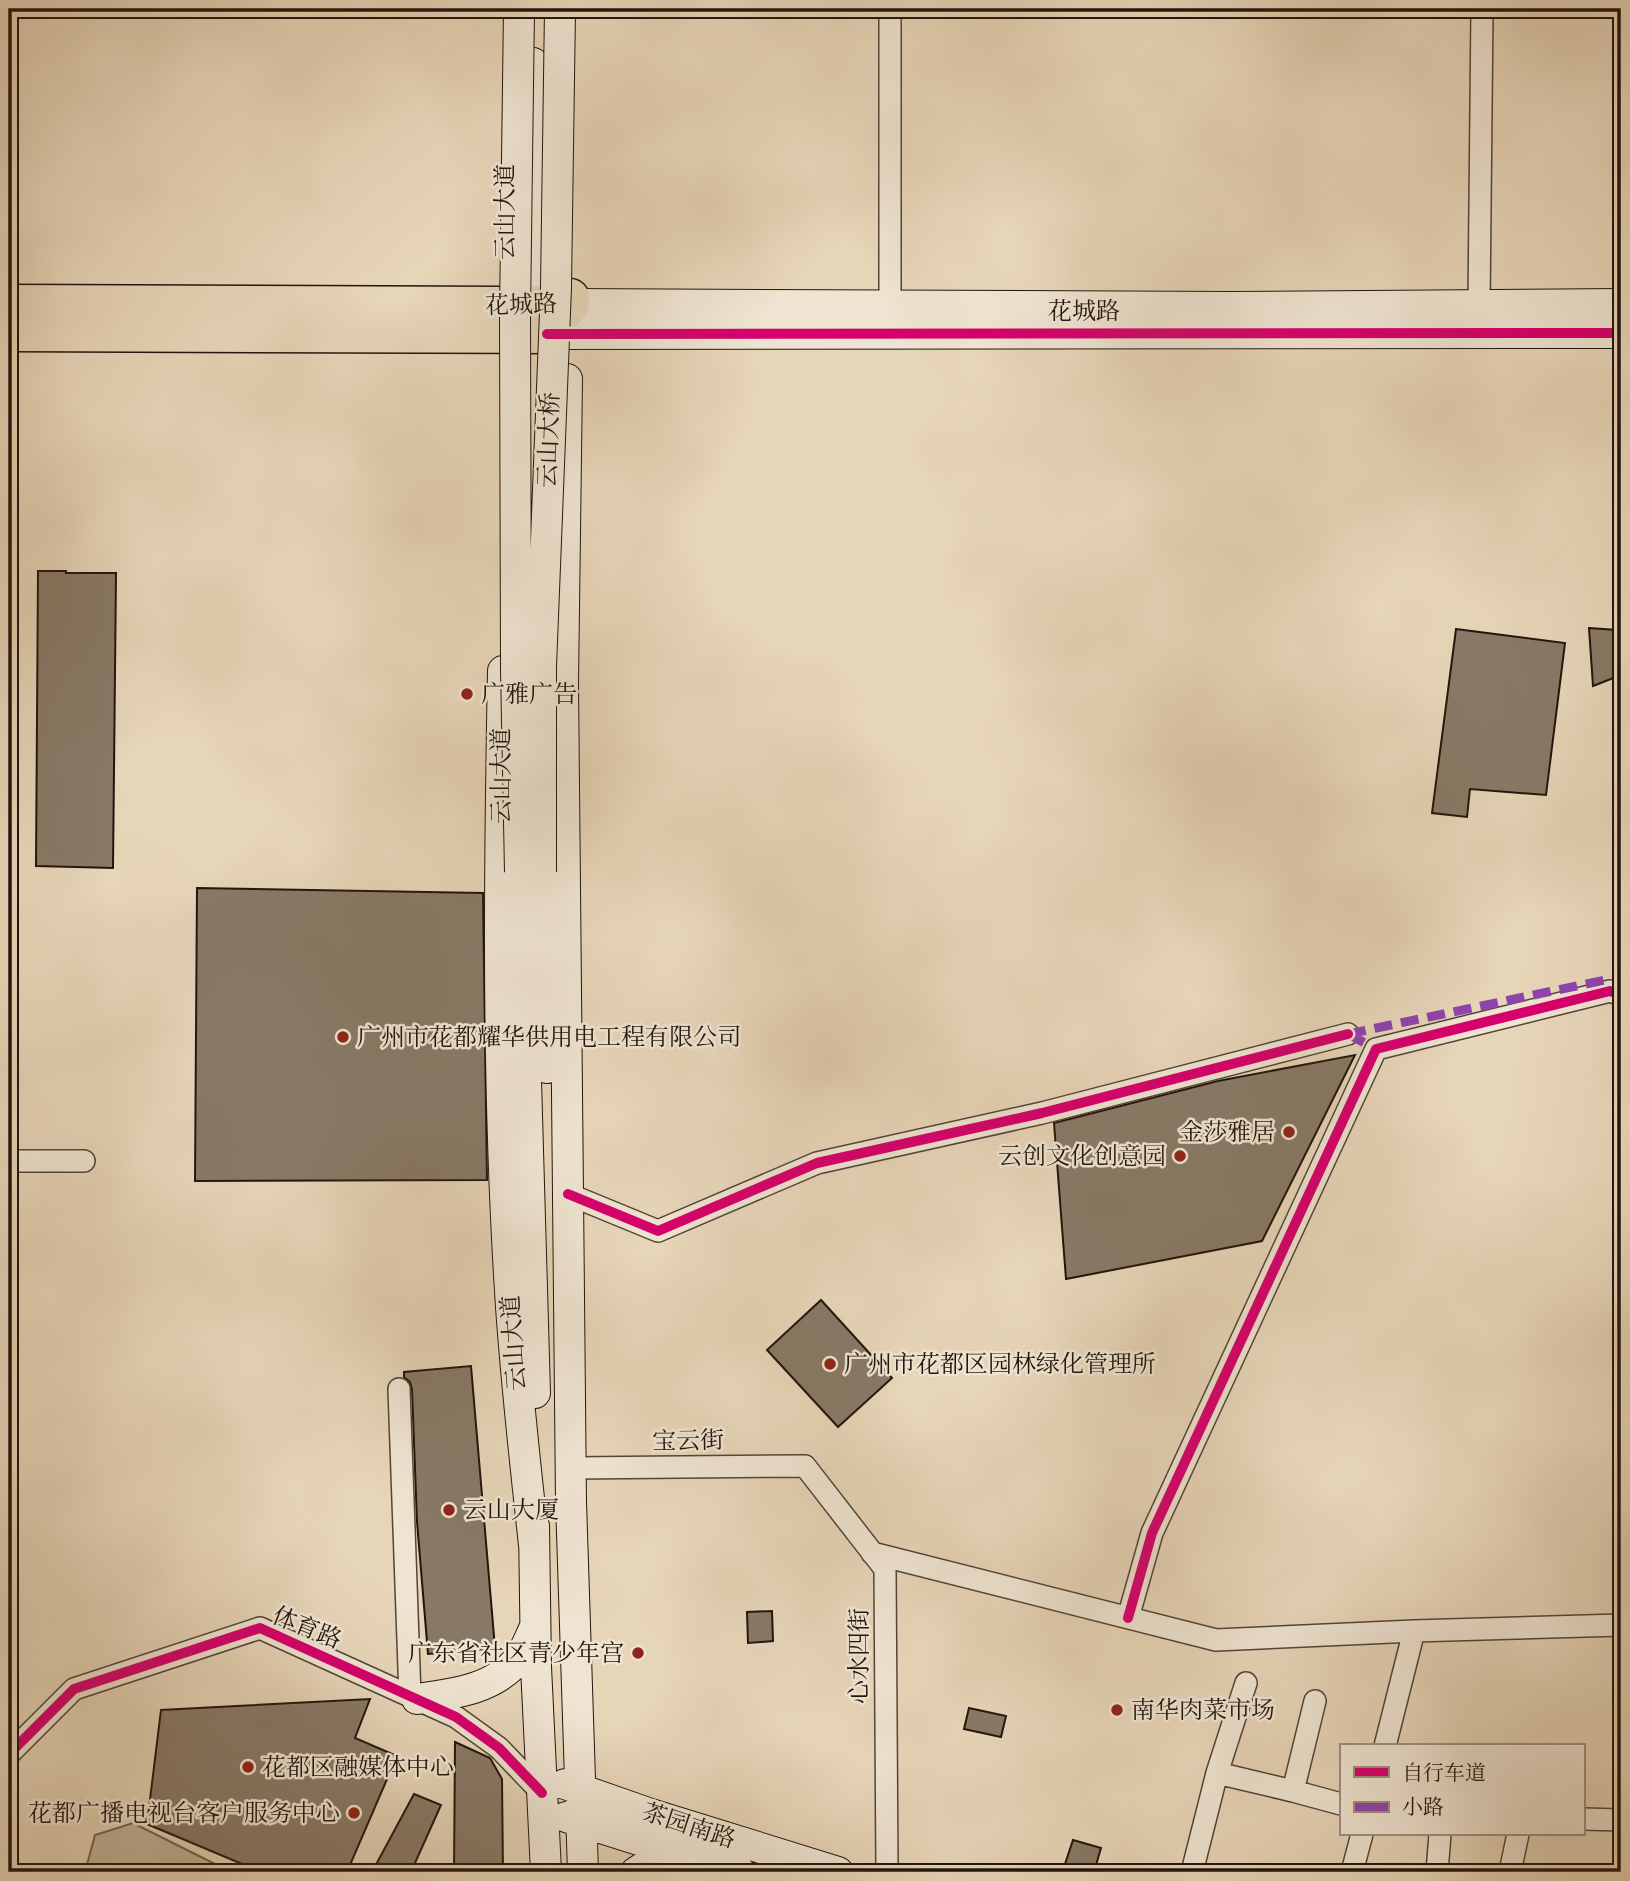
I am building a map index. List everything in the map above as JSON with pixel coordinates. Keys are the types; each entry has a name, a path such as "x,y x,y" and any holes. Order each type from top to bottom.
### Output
{"highway":[{"name":"云山大道","path":"506,9 539,320"},
{"name":"云山大道","path":"539,320 571,155 574,9"},
{"name":"花城路","path":"9,304 539,320"},
{"name":"花城路","path":"9,332 539,320"}],"main road":[{"name":"云山大桥","path":"519,9 515,314 516,669 531,872"},
{"path":"533,9 539,320"},
{"path":"546,9 548,72 553,105 571,155"},
{"name":"云山大桥","path":"531,872 556,275 560,9"},
{"name":"花城路","path":"539,320 890,307 1621,304"},
{"name":"花城路","path":"539,320 1621,333"},
{"name":"云山大道","path":"539,320 565,470 563,696 571,1502"},
{"name":"云山大道","path":"534,1545 516,1375 509,1276 500,925 503,637 539,320"},
{"name":"云山大道","path":"531,872 571,1502 583,1872"},
{"name":"云山大道","path":"531,872 535,1627 546,1872"},
{"path":"414,1698 454,1693 501,1677 521,1656 535,1627"},
{"name":"茶园南路","path":"542,1792 582,1790 838,1872"},
{"name":"茶园南路","path":"542,1792 581,1822 740,1872"},
{"path":"636,1872 650,1863 679,1853"}],"street":[{"path":"890,9 890,307"},
{"path":"1479,305 1482,9"},
{"path":"1128,1618 1152,1533 1376,1049 1610,990 1621,995"},
{"path":"568,1194 658,1230 817,1163 1042,1113 1348,1034"},
{"path":"9,1161 84,1161"},
{"path":"399,1389 414,1698"},
{"name":"宝云街","path":"571,1468 805,1466"},
{"name":"心水四街","path":"805,1466 885,1569 887,1872"},
{"path":"872,1553 1216,1640 1621,1625"},
{"name":"体育路","path":"9,1754 74,1689 260,1628 456,1717 499,1748 542,1792"},
{"path":"1386,1744 1414,1631"},
{"path":"1192,1872 1217,1773 1246,1683"},
{"path":"1293,1791 1315,1701"},
{"path":"1217,1773 1340,1804"},
{"path":"1584,1819 1621,1821"},
{"path":"1352,1872 1361,1836"},
{"path":"1437,1872 1440,1836"},
{"path":"1510,1872 1518,1836"}],"shaded area":[{"path":"133,1823 231,1872 85,1872 95,1835"}],"building":[{"path":"38,571 116,573 113,868 36,866"},
{"path":"1589,628 1617,630 1621,665 1621,675 1593,686"},
{"path":"1456,629 1565,643 1546,795 1470,789 1467,817 1432,813"},
{"name":"广州市花都耀华供用电工程有限公司","path":"197,888 483,893 487,1180 195,1181"},
{"name":"云创文化创意园","path":"1355,1055 1262,1241 1066,1279 1054,1123 1218,1081"},
{"name":"广州市花都区园林绿化管理所","path":"821,1300 892,1378 838,1427 767,1350"},
{"name":"云山大厦","path":"471,1366 495,1648 428,1654 417,1522 412,1389 410,1382 404,1377 404,1372"},
{"path":"772,1611 773,1641 748,1643 747,1612"},
{"name":"花都区融媒体中心","path":"370,1699 355,1738 397,1756 347,1872 315,1872 302,1867 300,1872 261,1872 147,1824 161,1710"},
{"path":"969,1708 1006,1716 1001,1737 964,1729"},
{"path":"455,1742 490,1758 502,1779 503,1872 454,1872"},
{"path":"414,1794 441,1805 411,1872 372,1872"},
{"path":"1073,1840 1101,1848 1094,1872 1065,1864"}],"marked path":[{"path":"1348,1034 1605,980 1621,984"},
{"path":"1348,1034 1376,1049"}],"cycle path":[{"path":"547,334 1621,333"},
{"path":"1128,1618 1152,1533 1376,1049 1610,991 1621,995"},
{"path":"568,1194 658,1231 817,1163 1042,1113 1348,1034"},
{"path":"9,1754 74,1689 260,1628 456,1717 499,1748 542,1793"}],"place":[{"name":"广雅广告","path":"467,694"},
{"name":"广州市花都耀华供用电工程有限公司","path":"343,1037"},
{"name":"金莎雅居","path":"1289,1132"},
{"name":"云创文化创意园","path":"1180,1156"},
{"name":"广州市花都区园林绿化管理所","path":"830,1364"},
{"name":"云山大厦","path":"449,1510"},
{"name":"广东省社区青少年宫","path":"638,1653"},
{"name":"南华肉菜市场","path":"1117,1710"},
{"name":"花都区融媒体中心","path":"248,1767"},
{"name":"花都广播电视台客户服务中心","path":"354,1813"}]}
